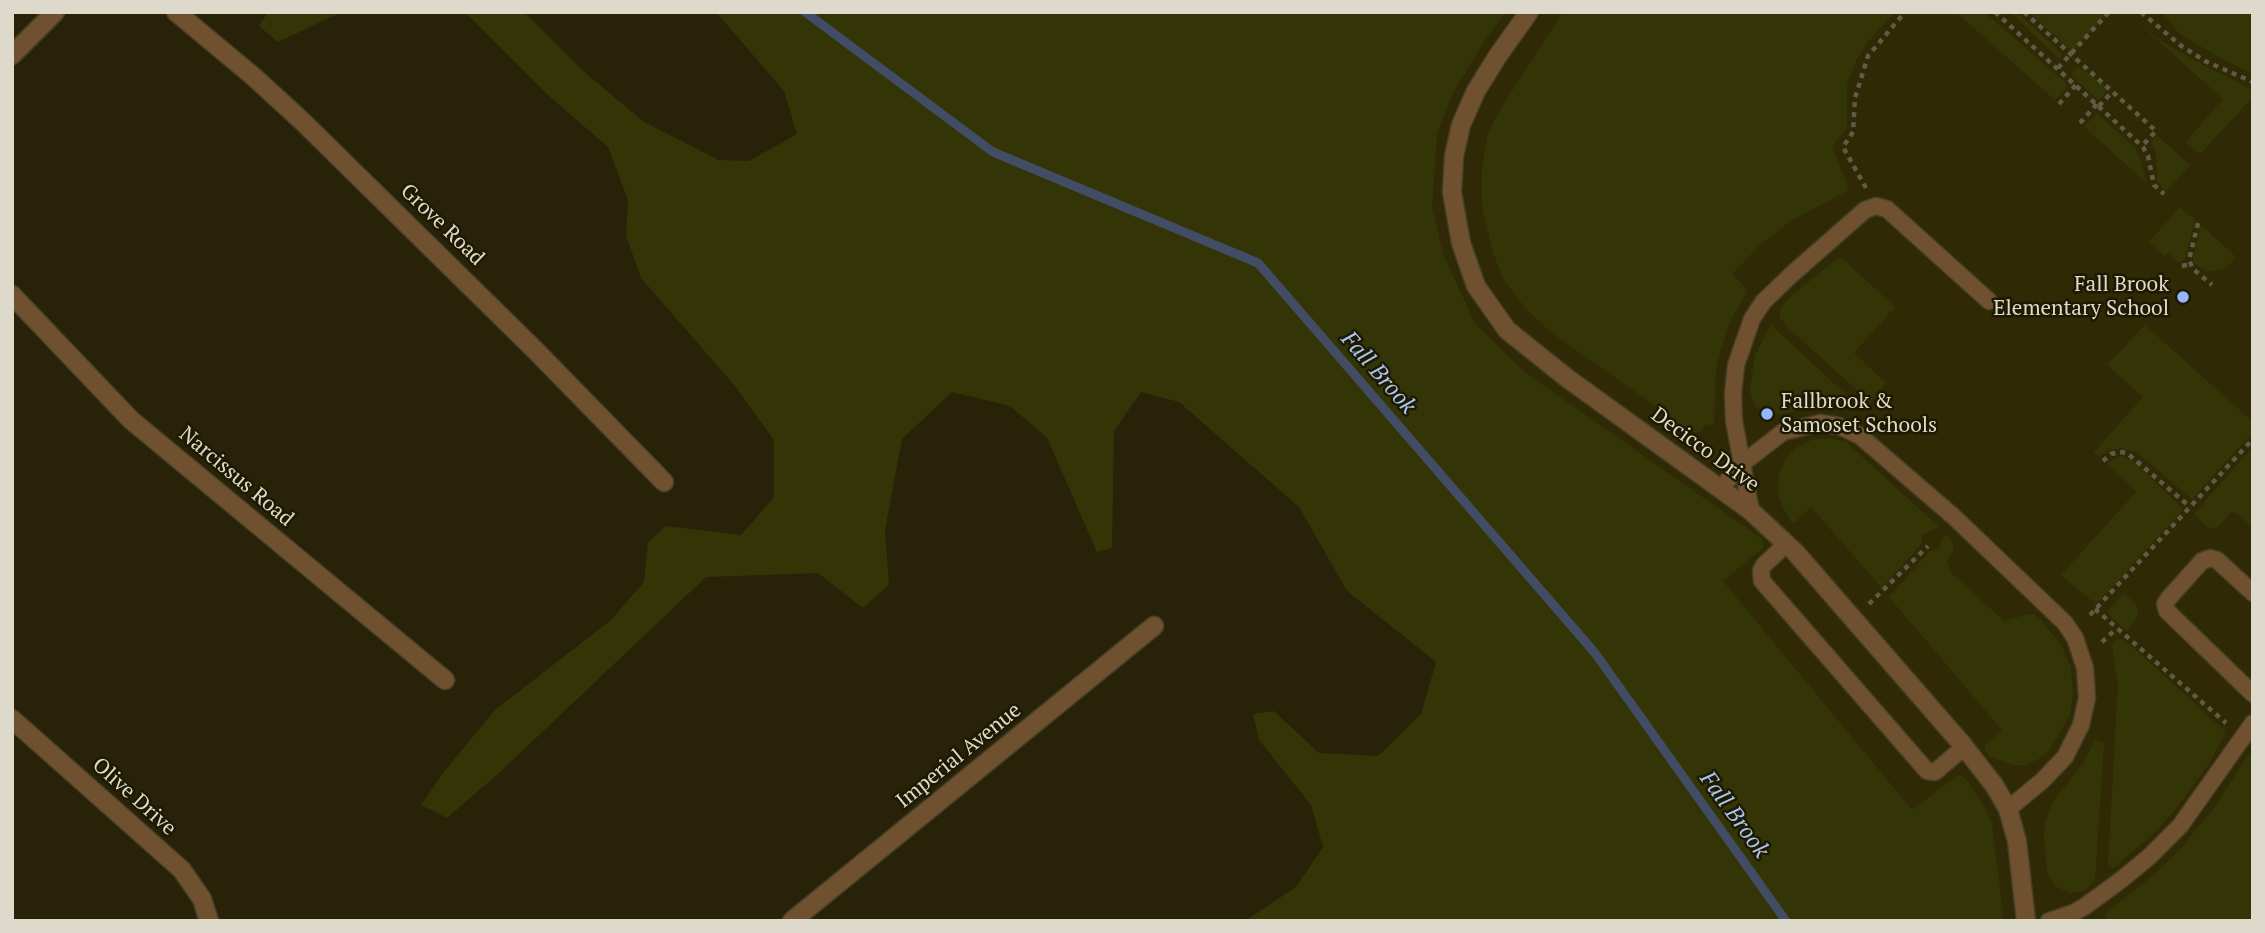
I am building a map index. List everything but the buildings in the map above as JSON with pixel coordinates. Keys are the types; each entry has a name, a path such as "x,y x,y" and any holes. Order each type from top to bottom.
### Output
{"street":[{"path":"12,55 55,12"},
{"name":"Grove Road","path":"176,12 302,121 536,349 664,482"},
{"name":"Decicco Drive","path":"1529,12 1476,91 1461,125 1454,156 1452,192 1461,243 1476,286 1507,330 1567,378 1751,511 1786,544 1964,747 2008,809 2017,841 2026,921"},
{"name":"Narcissus Road","path":"12,295 131,420 445,680"},
{"name":"Imperial Avenue","path":"792,921 1154,626"},
{"name":"Olive Drive","path":"12,719 182,870 202,899 209,921"}],"lane":[{"path":"1751,511 1734,421 1733,394 1739,352 1752,319 1776,288 1865,210 1876,206 1886,209 1989,301"},
{"path":"1720,489 1743,463 1783,432 1820,423 1839,426 1860,436 1959,521 2065,623 2074,638 2085,668 2087,698 2081,725 2065,757 2042,781 2008,809"},
{"path":"1786,544 1764,565 1761,570 1762,581 1918,761 1927,771 1935,772 1964,747"},
{"path":"2253,593 2217,560 2210,558 2202,561 2165,604 2167,611 2253,694"},
{"path":"2049,921 2084,907 2150,856 2180,826 2249,730"}],"path":[{"path":"1876,206 1843,147 1853,132 1855,98 1867,57 1905,12"},
{"path":"1995,12 2142,146 2148,156 2154,184 2164,194"},
{"path":"2024,12 2156,131 2142,146"},
{"path":"2058,68 2109,12"},
{"path":"2141,12 2196,56 2253,82"},
{"path":"2059,104 2076,85"},
{"path":"2080,124 2112,92"},
{"path":"2198,223 2189,256 2190,264 2212,285"},
{"path":"2182,266 2190,264"},
{"path":"2090,615 2253,439"},
{"path":"2103,461 2111,454 2120,452 2133,456 2190,507"},
{"path":"1866,607 1928,546"},
{"path":"2095,610 2210,711 2249,730"},
{"path":"2102,642 2116,629"}],"shaded area":[{"path":"268,12 342,12 278,42 259,26"},
{"path":"465,12 524,12 582,70 644,122 719,160 749,161 797,134 784,91 716,12 1506,12 1485,40 1454,91 1437,133 1432,208 1444,257 1476,325 1526,373 1762,539 1764,547 1723,581 1912,810 1958,775 1965,778 1992,824 2004,921 1245,921 1296,887 1323,847 1311,805 1259,740 1253,714 1274,711 1319,753 1378,756 1421,714 1436,662 1347,591 1299,507 1179,402 1141,392 1114,431 1112,548 1097,552 1047,438 1010,406 952,392 902,439 885,530 889,585 863,608 818,573 706,577 499,773 447,818 421,805 443,773 495,710 611,620 644,582 648,542 666,526 741,535 774,497 774,440 735,386 641,278 626,236 628,200 608,147 548,95"},
{"name":"Fallbrook & Samoset Schools","path":"774,12 2253,12 2253,921 1636,921 1127,165"},
{"path":"1563,12 1895,12 1867,43 1847,84 1847,128 1832,146 1849,190 1792,220 1760,245 1732,274 1747,292 1729,323 1716,366 1714,424 1705,425 1700,432 1692,432 1552,333 1526,309 1504,280 1493,253 1482,206 1482,169 1487,137 1496,116"},
{"path":"1956,12 1984,12 2066,83 2066,88 2055,100"},
{"path":"2010,12 2017,12 2063,55 2059,59"},
{"path":"2029,12 2109,12 2073,52"},
{"path":"2126,12 2161,41 2253,90 2253,97 2200,154 2186,142 2223,99"},
{"path":"2162,12 2253,12 2253,74 2179,33"},
{"path":"2078,67 2104,85 2106,92 2098,100 2072,76"},
{"path":"2097,113 2135,148 2146,182 2084,127"},
{"path":"2155,137 2159,137 2190,165 2166,192 2157,181 2156,155 2152,142"},
{"path":"2180,207 2195,220 2185,258 2179,263 2168,253 2165,256 2149,242"},
{"path":"2201,225 2236,257 2226,268 2207,272 2194,263"},
{"path":"1839,258 1895,307 1854,353 1886,383 1870,402 1786,326 1780,317 1780,308 1793,294"},
{"path":"1771,325 1855,403 1853,410 1837,404 1824,404 1769,415 1755,406 1750,391 1755,355"},
{"path":"2145,325 2253,422 2253,432 2192,499 2135,451 2119,448 2099,457 2094,452 2143,397 2107,365"},
{"path":"1829,438 1846,442 1939,527 1922,535 1922,543 1882,588 1811,507 1794,523 1782,505 1778,493 1779,474 1785,459 1797,447 1812,440"},
{"path":"2253,447 2253,528 2237,513 2231,512 2218,527 2209,528 2194,514"},
{"path":"2120,456 2132,460 2182,508 2100,600 2096,601 2091,600 2061,575 2137,491 2106,464"},
{"path":"1947,535 1953,542 1954,549 1947,561 1951,573 2004,621 2034,614 2061,645 2071,668 2073,693 2070,715 2049,751 2024,765 2013,765 1991,757 1985,751 1985,746 2002,730 1889,597 1930,551 1939,549"},
{"path":"2123,593 2138,609 2137,618 2128,628 2128,632 2108,611"},
{"path":"2121,639 2226,732 2209,764 2175,810 2154,833 2113,868 2108,863 2118,686 2112,646 2116,640"},
{"path":"2095,740 2104,743 2095,881 2085,890 2070,893 2055,886 2047,872 2045,824 2053,801 2083,764"},
{"path":"2253,752 2253,921 2106,921 2106,912 2150,878 2181,848 2214,808 2248,755"}],"waterway":[{"name":"Fall Brook","path":"805,12 993,152 1258,263 1595,653 1786,921"}],"place":[{"name":"Fall Brook Elementary School","path":"2183,297"},
{"name":"Fallbrook & Samoset Schools","path":"1767,414"}]}
